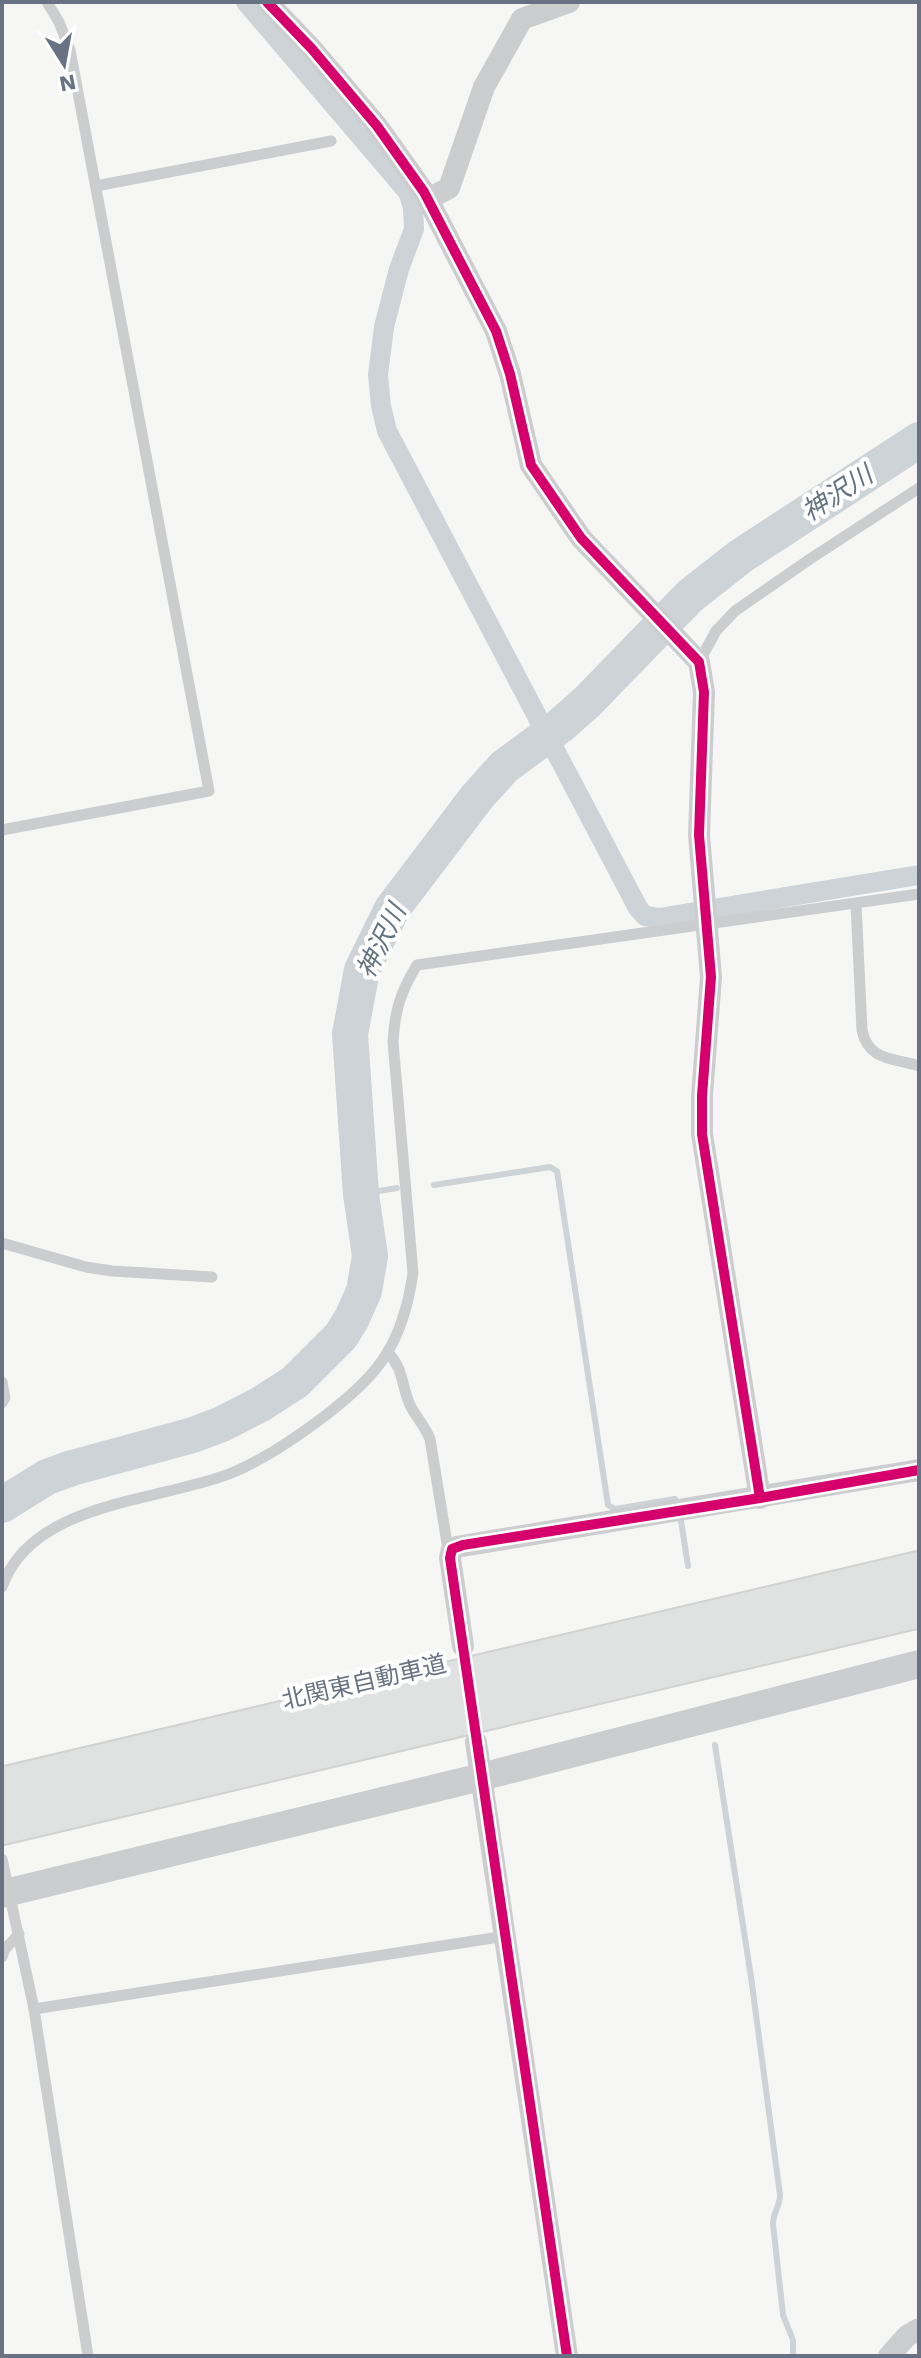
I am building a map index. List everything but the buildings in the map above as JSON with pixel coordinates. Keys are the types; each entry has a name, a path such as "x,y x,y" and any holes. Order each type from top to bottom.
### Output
{"highway":[{"name":"北関東自動車道","path":"5,1816 919,1572"},
{"path":"5,1816 919,1607"}],"street":[{"path":"267,2 312,49 377,126 428,199 496,331 510,374 531,465 581,538 694,655 704,692 698,812 711,977 702,1134 760,1498"},
{"path":"428,199 449,188 484,87 522,19 569,2"},
{"path":"463,1646 450,1558 452,1549 919,1470"},
{"path":"6,1893 481,1777 919,1664"},
{"path":"476,1742 567,2356"},
{"path":"889,2356 907,2336 919,2329"}],"lane":[{"path":"2,830 209,791 70,50 47,2"},
{"path":"96,186 331,141"},
{"path":"694,655 735,611 919,488"},
{"path":"2,1587 22,1554 54,1529 114,1505 234,1472 287,1443 341,1402 388,1353 402,1322 413,1273 393,1042 394,1016 401,991 417,965 705,915 856,905 919,894"},
{"path":"856,905 862,1030 866,1045 886,1058 919,1066"},
{"path":"2,1243 86,1267 212,1277"},
{"path":"388,1353 399,1364 411,1408 430,1439 447,1543 452,1549"},
{"path":"2,1382 5,1398 2,1403"},
{"path":"5,1816 6,1893 19,1934 34,2009 88,2356"},
{"path":"2,1957 19,1934"},
{"path":"34,2009 506,1936"}],"waterway":[{"path":"246,2 408,192 413,207 414,229 399,269 384,327 378,375 387,431 638,908 645,916 659,918 919,875"},
{"name":"神沢川","path":"2,1505 47,1477 222,1424 295,1382 341,1336 364,1291 370,1256 361,1194 350,1034 362,970 392,909 477,797 504,767 587,702 690,596 741,556 919,440"},
{"path":"434,1185 550,1167 557,1171 608,1505 615,1509 675,1499 678,1503"},
{"path":"361,1194 397,1188"},
{"path":"680,1514 688,1566"},
{"path":"715,1745 751,1977 780,2195 773,2224 783,2315 793,2340 793,2356"}],"cycle path":[{"path":"267,2 312,49 377,126 424,192 496,331 510,374 531,465 581,538 699,662 704,692 699,835 711,977 702,1134 760,1498"},
{"path":"567,2356 450,1558 452,1549 919,1470"}]}
